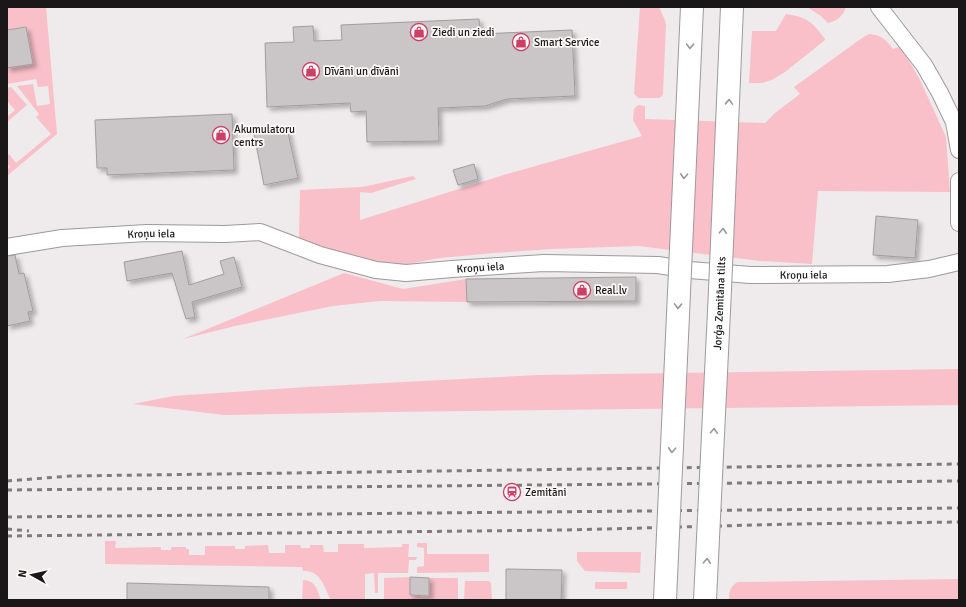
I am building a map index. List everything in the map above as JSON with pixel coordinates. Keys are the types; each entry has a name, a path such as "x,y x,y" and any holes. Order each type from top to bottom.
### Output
{"main road":[{"path":"665,600 692,7"},
{"name":"Jorģa Zemitāna tilts","path":"705,600 723,236 732,7"}],"street":[{"path":"879,7 924,65 954,122 959,150"},
{"path":"959,181 959,224"},
{"name":"Kroņu iela","path":"7,247 62,238 147,233 225,234 260,232 320,255 376,270 406,273 544,264 658,265 690,270 750,275 888,274 929,270 959,262"}],"shaded area":[{"path":"46,7 57,134 7,176 7,170 10,167 7,163 7,156 9,154 16,163 51,134 36,117 39,114 17,86 33,84 37,106 50,104 48,86 38,87 36,79 7,84 7,68 33,64 26,27 7,30 7,8"},
{"path":"640,7 659,7 666,24 663,94 659,98 638,98 634,94"},
{"path":"807,7 846,7 839,18 828,23 821,16"},
{"path":"786,14 799,16 808,21 817,29 825,40 785,72 772,80 762,83 749,83 752,31 776,31"},
{"path":"869,34 883,38 893,49 901,46 921,82 946,137 950,192 818,191 812,264 760,261 638,246 494,253 440,258 402,265 386,265 329,251 299,239 300,190 362,187 413,176 416,179 371,193 360,192 360,220 507,174 642,136 633,120 634,109 638,105 645,106 645,119 765,123 775,113 800,94 794,87"},
{"path":"11,87 27,105 7,122 7,117 15,110 7,101 7,88"},
{"path":"344,273 403,289 466,279 467,302 380,301 333,306 235,326 183,339"},
{"path":"959,369 959,405 224,415 133,404 173,396 307,387 538,375"},
{"path":"105,541 116,541 115,548 161,547 161,550 171,550 171,547 186,547 186,549 189,549 189,555 205,555 205,546 235,546 235,549 245,549 245,546 268,545 269,553 285,553 285,545 300,545 301,548 310,548 310,545 323,545 324,552 338,552 338,544 364,544 364,548 402,547 402,544 409,544 408,557 417,557 416,560 409,560 408,573 378,573 378,593 375,593 374,573 365,574 365,600 331,600 318,576 309,571 303,571 302,567 105,564"},
{"path":"417,543 427,543 427,554 489,554 489,572 417,573 417,567 424,566 424,548 417,547"},
{"path":"577,552 641,552 640,573 585,571 577,561"},
{"path":"410,577 410,595 429,596 429,578 458,578 458,600 384,600 384,578"},
{"path":"959,579 959,600 729,600 730,590 733,585 738,582"},
{"path":"303,580 311,582 315,586 321,600 302,600"},
{"path":"465,581 489,581 491,583 492,600 464,600"},
{"path":"595,582 627,582 627,589 595,589"}],"building":[{"path":"479,19 480,34 572,30 575,96 507,99 485,106 438,108 439,141 367,142 366,111 351,112 350,103 267,107 265,43 294,42 293,27 313,26 314,41 342,40 341,25"},
{"path":"26,27 33,64 7,68 7,30"},
{"path":"232,114 234,170 107,175 107,168 97,168 95,120"},
{"path":"287,128 298,178 264,185 254,134"},
{"path":"474,164 478,179 458,185 453,170"},
{"path":"876,216 918,220 915,258 873,255"},
{"path":"182,251 189,285 224,274 220,261 234,257 242,287 192,302 195,317 186,319 172,273 127,281 124,262"},
{"path":"15,255 19,274 24,273 33,311 28,312 30,321 7,326 7,256"},
{"path":"636,277 636,301 467,302 466,279"},
{"path":"506,569 562,570 561,600 506,600"},
{"path":"410,577 429,578 429,596 410,595"},
{"path":"127,583 269,587 269,600 127,600"}],"railway":[{"path":"7,481 70,476 959,464"},
{"path":"7,490 959,481"},
{"path":"7,517 959,508"},
{"path":"7,536 566,530 794,524 959,522"},
{"path":"7,529 29,531"}],"place":[{"name":"Ziedi un ziedi","path":"419,32"},
{"name":"Smart Service","path":"521,42"},
{"name":"Dīvāni un dīvāni","path":"311,71"},
{"name":"Akumulatoru centrs","path":"221,135"},
{"name":"Real.lv","path":"582,290"},
{"name":"Zemitāni","path":"512,492"}]}
